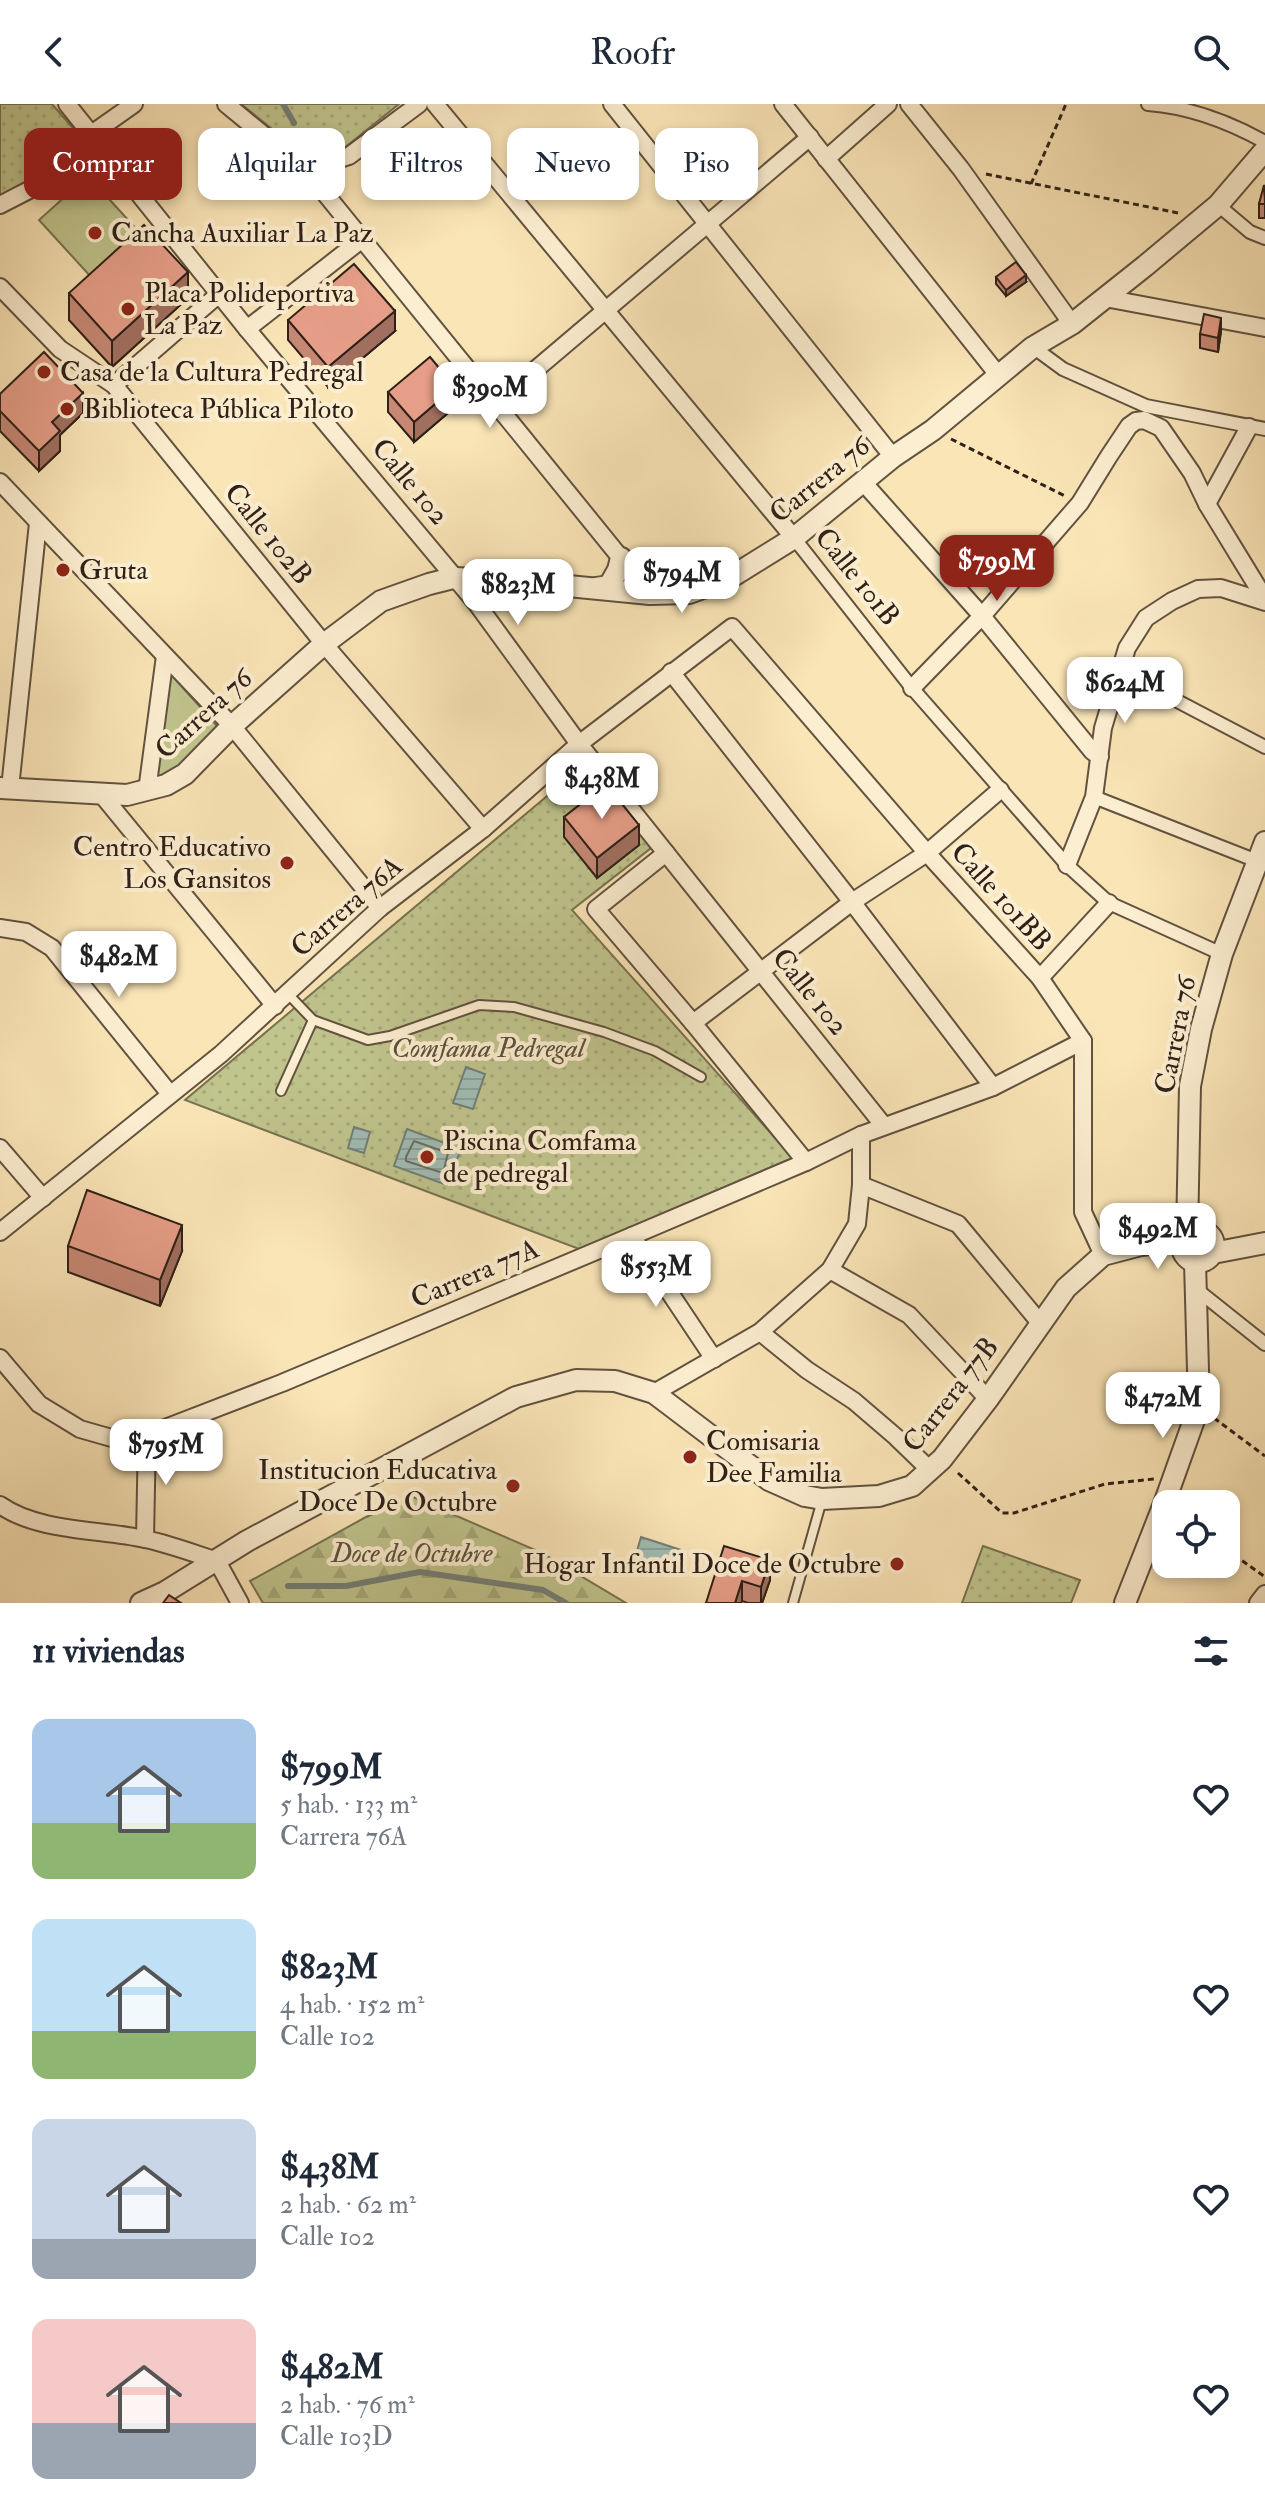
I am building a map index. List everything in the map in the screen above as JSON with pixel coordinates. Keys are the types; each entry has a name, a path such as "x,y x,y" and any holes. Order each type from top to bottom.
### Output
{"street":[{"name":"Calle 102","path":"67,104 85,128"},
{"path":"100,128 134,104"},
{"path":"345,157 419,104"},
{"name":"Calle 101B","path":"435,104 794,538 912,688 1067,865 1109,903 1222,954"},
{"path":"612,104 893,457"},
{"path":"783,104 999,376"},
{"path":"826,159 888,104"},
{"path":"909,104 961,169 1072,324"},
{"path":"1148,104 1206,115 1265,142"},
{"path":"224,105 253,128"},
{"path":"495,404 810,137"},
{"name":"Carrera 76","path":"5,788 102,795 147,791 185,774 232,726 324,644 381,601 453,578 650,594 689,593 713,586 794,538 893,457 933,430 1033,347 1072,324 1105,298 1210,211 1265,150"},
{"path":"0,205 24,193"},
{"name":"Calle 102","path":"145,200 247,329 477,604 579,744 884,1126"},
{"path":"330,200 650,594"},
{"path":"1210,211 1265,238"},
{"path":"247,329 361,240"},
{"name":"Calle 102B","path":"0,287 60,349 114,385 324,644 483,829"},
{"path":"114,385 219,294"},
{"path":"1105,298 1265,328"},
{"path":"1033,347 1063,369 1146,406 1257,428 1207,504"},
{"path":"912,688 982,616 1080,503 1129,426 1144,420 1161,428 1192,473 1265,601"},
{"path":"0,482 232,726 380,908"},
{"path":"863,482 982,616 1100,757"},
{"path":"5,788 38,523"},
{"path":"596,588 609,586 621,558"},
{"path":"1067,865 1094,797 1103,728 1127,648 1146,618 1198,589 1221,588 1265,601"},
{"name":"Carrera 76A","path":"0,1232 221,1054 380,908 483,829 579,744 732,627"},
{"name":"Calle 101BB","path":"732,627 927,853 1040,978 1083,1041"},
{"path":"147,791 165,656"},
{"path":"1120,671 1265,747"},
{"path":"671,672 993,1087"},
{"path":"693,1023 852,902 927,853 1000,790"},
{"path":"102,795 282,1000"},
{"path":"1094,797 1257,861"},
{"name":"Carrera 76","path":"1199,1406 1197,1254 1189,1200 1190,1086 1201,1029 1222,954 1265,842"},
{"path":"666,853 596,909 806,1162"},
{"path":"1040,978 1109,903"},
{"path":"0,928 26,932 52,948 170,1094"},
{"path":"1083,1041 1083,1212 1103,1255"},
{"name":"Carrera 77A","path":"0,1358 39,1404 80,1429 115,1439 147,1435 282,1383 632,1236 806,1162 861,1135 993,1087 1083,1041"},
{"path":"654,1393 760,1332 830,1270 857,1224 861,1135"},
{"path":"0,1148 43,1198"},
{"path":"861,1185 958,1224 1041,1324"},
{"path":"632,1236 714,1359"},
{"name":"Carrera 77B","path":"141,1603 370,1474 516,1397 576,1380 615,1381 654,1393 769,1480 805,1496 822,1499 879,1496 912,1486 936,1465 988,1399 1066,1288 1103,1255 1141,1245 1197,1254 1257,1244"},
{"path":"1197,1254 1265,1344"},
{"path":"830,1270 909,1315 988,1399"},
{"path":"760,1332 936,1465"},
{"path":"1125,1603 1199,1406"},
{"path":"145,1539 147,1435"},
{"path":"0,1505 33,1521 145,1539 217,1561 240,1603"},
{"path":"1258,1603 1265,1595"}],"lane":[{"path":"282,1000 313,1020 368,1040 390,1036 479,1005 514,1007 642,1046 701,1077"},
{"path":"281,1091 313,1020"},
{"path":"793,1603 822,1499"}],"path":[{"path":"1031,184 1066,104"},
{"path":"961,169 1031,184 1210,211"},
{"path":"933,430 1080,503"},
{"path":"1199,1406 1265,1456"},
{"path":"936,1465 1002,1513 1014,1513 1105,1484 1174,1476"},
{"path":"1240,1559 1265,1577"}],"green space":[{"path":"0,104 52,104 73,128 24,128 24,185 0,199"},
{"path":"241,104 399,104 369,128 361,128 361,135 345,147 345,128 271,128"},
{"name":"Cancha Auxiliar La Paz","path":"61,200 110,200 151,245 102,289 39,220"},
{"path":"169,672 225,735 201,761 151,784"},
{"name":"Comfama Pedregal","path":"590,760 660,841 572,910 793,1158 579,1249 185,1100"},
{"name":"Doce de Octubre","path":"413,1497 542,1553 626,1603 263,1603 250,1581 366,1517"},
{"path":"983,1546 1080,1580 1071,1603 962,1603"}],"water":[{"path":"466,1067 485,1074 473,1109 453,1103"},
{"path":"354,1127 370,1132 364,1153 348,1148"},
{"name":"Piscina Comfama de pedregal","path":"407,1129 461,1149 447,1185 394,1166"},
{"path":"641,1537 684,1551 676,1574 634,1561"}],"building":[{"path":"1264,185 1265,204 1259,204"},
{"path":"144,225 188,272 112,341 69,293"},
{"path":"1016,262 1026,275 1006,290 996,277"},
{"path":"354,264 395,311 328,367 288,320"},
{"path":"1204,314 1221,318 1218,338 1200,334"},
{"name":"Casa de la Cultura Pedregal","path":"44,352 83,393 52,422 60,431 39,451 0,411 0,394"},
{"path":"430,357 455,387 414,422 388,392"},
{"path":"606,784 639,825 597,858 564,817"},
{"path":"87,1190 182,1225 160,1280 68,1246"},
{"path":"724,1546 770,1560 761,1587 742,1581 735,1603 706,1603"},
{"path":"169,1595 181,1603 163,1603"}],"waterway":[{"path":"283,104 294,123"},
{"path":"288,1586 346,1586 420,1572 543,1590 566,1603"}],"place":[{"name":"Cancha Auxiliar La Paz","path":"95,233"},
{"name":"Placa Polideportiva La Paz","path":"128,309"},
{"name":"Casa de la Cultura Pedregal","path":"44,372"},
{"name":"Biblioteca Pública Piloto","path":"67,409"},
{"name":"Gruta","path":"63,570"},
{"name":"Centro Educativo Los Gansitos","path":"287,863"},
{"name":"Piscina Comfama de pedregal","path":"427,1157"},
{"name":"Comisaria Dee Familia","path":"690,1457"},
{"name":"Institucion Educativa Doce De Octubre","path":"513,1486"},
{"name":"Hogar Infantil Doce de Octubre","path":"897,1564"}]}
